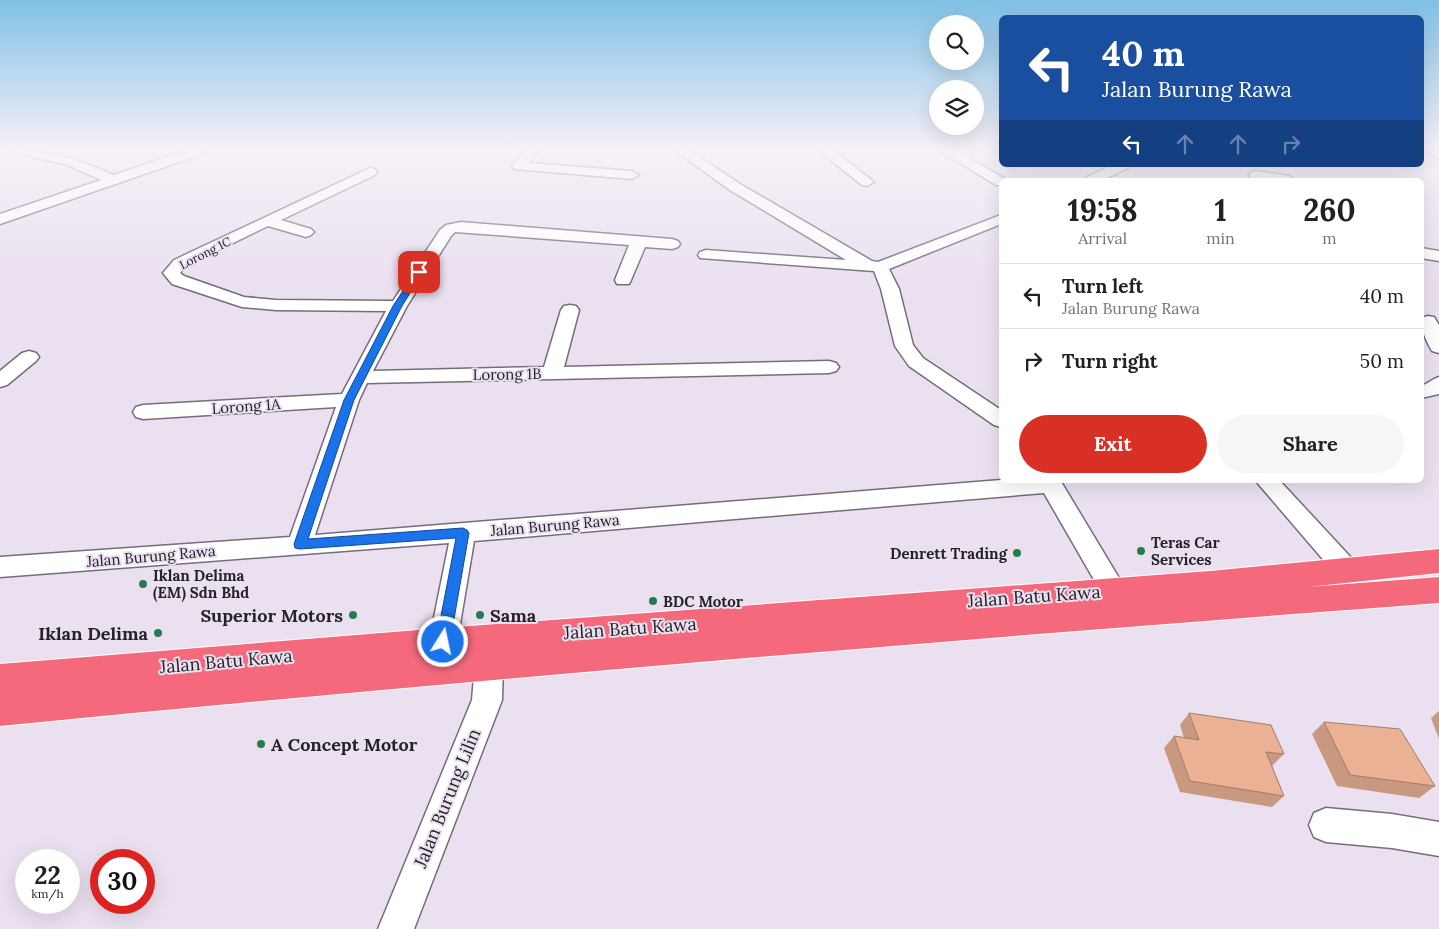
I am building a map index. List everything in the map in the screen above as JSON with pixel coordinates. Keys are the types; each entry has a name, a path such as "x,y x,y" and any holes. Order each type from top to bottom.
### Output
{"highway":[{"name":"Jalan Batu Kawa","path":"0,680 443,642 1210,584 1439,561"},
{"name":"Jalan Batu Kawa","path":"0,709 1052,618 1439,590"}],"street":[{"path":"0,219 74,193"},
{"name":"Lorong 1C","path":"327,193 180,263 171,273 178,280 242,302 276,305 398,306"},
{"path":"746,193 874,266 890,289 904,346 916,362 999,419"},
{"path":"706,255 874,266 999,220"},
{"path":"269,222 306,232"},
{"path":"300,544 349,400 398,306 430,256 451,228 461,226 672,244"},
{"path":"623,280 639,241"},
{"path":"1424,254 1439,256"},
{"path":"552,373 570,310"},
{"path":"1429,321 1439,347"},
{"path":"0,381 29,357"},
{"name":"Lorong 1B","path":"360,377 829,367"},
{"path":"1424,391 1433,389 1439,383"},
{"name":"Lorong 1A","path":"143,412 349,400"},
{"name":"Jalan Burung Rawa","path":"0,567 463,533 1038,483"},
{"path":"1050,483 1113,590"},
{"path":"1269,483 1347,570"},
{"path":"443,642 463,533"},
{"name":"Jalan Burung Lilin","path":"402,928 486,700 490,666"},
{"path":"1326,825 1392,831 1439,839"}],"building":[{"path":"1189,713 1271,725 1284,754 1266,752 1284,796 1190,781 1174,736 1199,740"},
{"path":"1324,722 1400,729 1435,786 1350,775"}],"place":[{"name":"Teras Car Services","path":"1141,551"},
{"name":"Denrett Trading","path":"1017,553"},
{"name":"Iklan Delima (EM) Sdn Bhd","path":"143,584"},
{"name":"BDC Motor","path":"653,601"},
{"name":"Superior Motors","path":"353,615"},
{"name":"Sama","path":"480,615"},
{"name":"Iklan Delima","path":"158,633"},
{"name":"A Concept Motor","path":"261,744"}],"route":[{"path":"419,272 398,306 349,400 300,544 463,533 443,642"}]}
